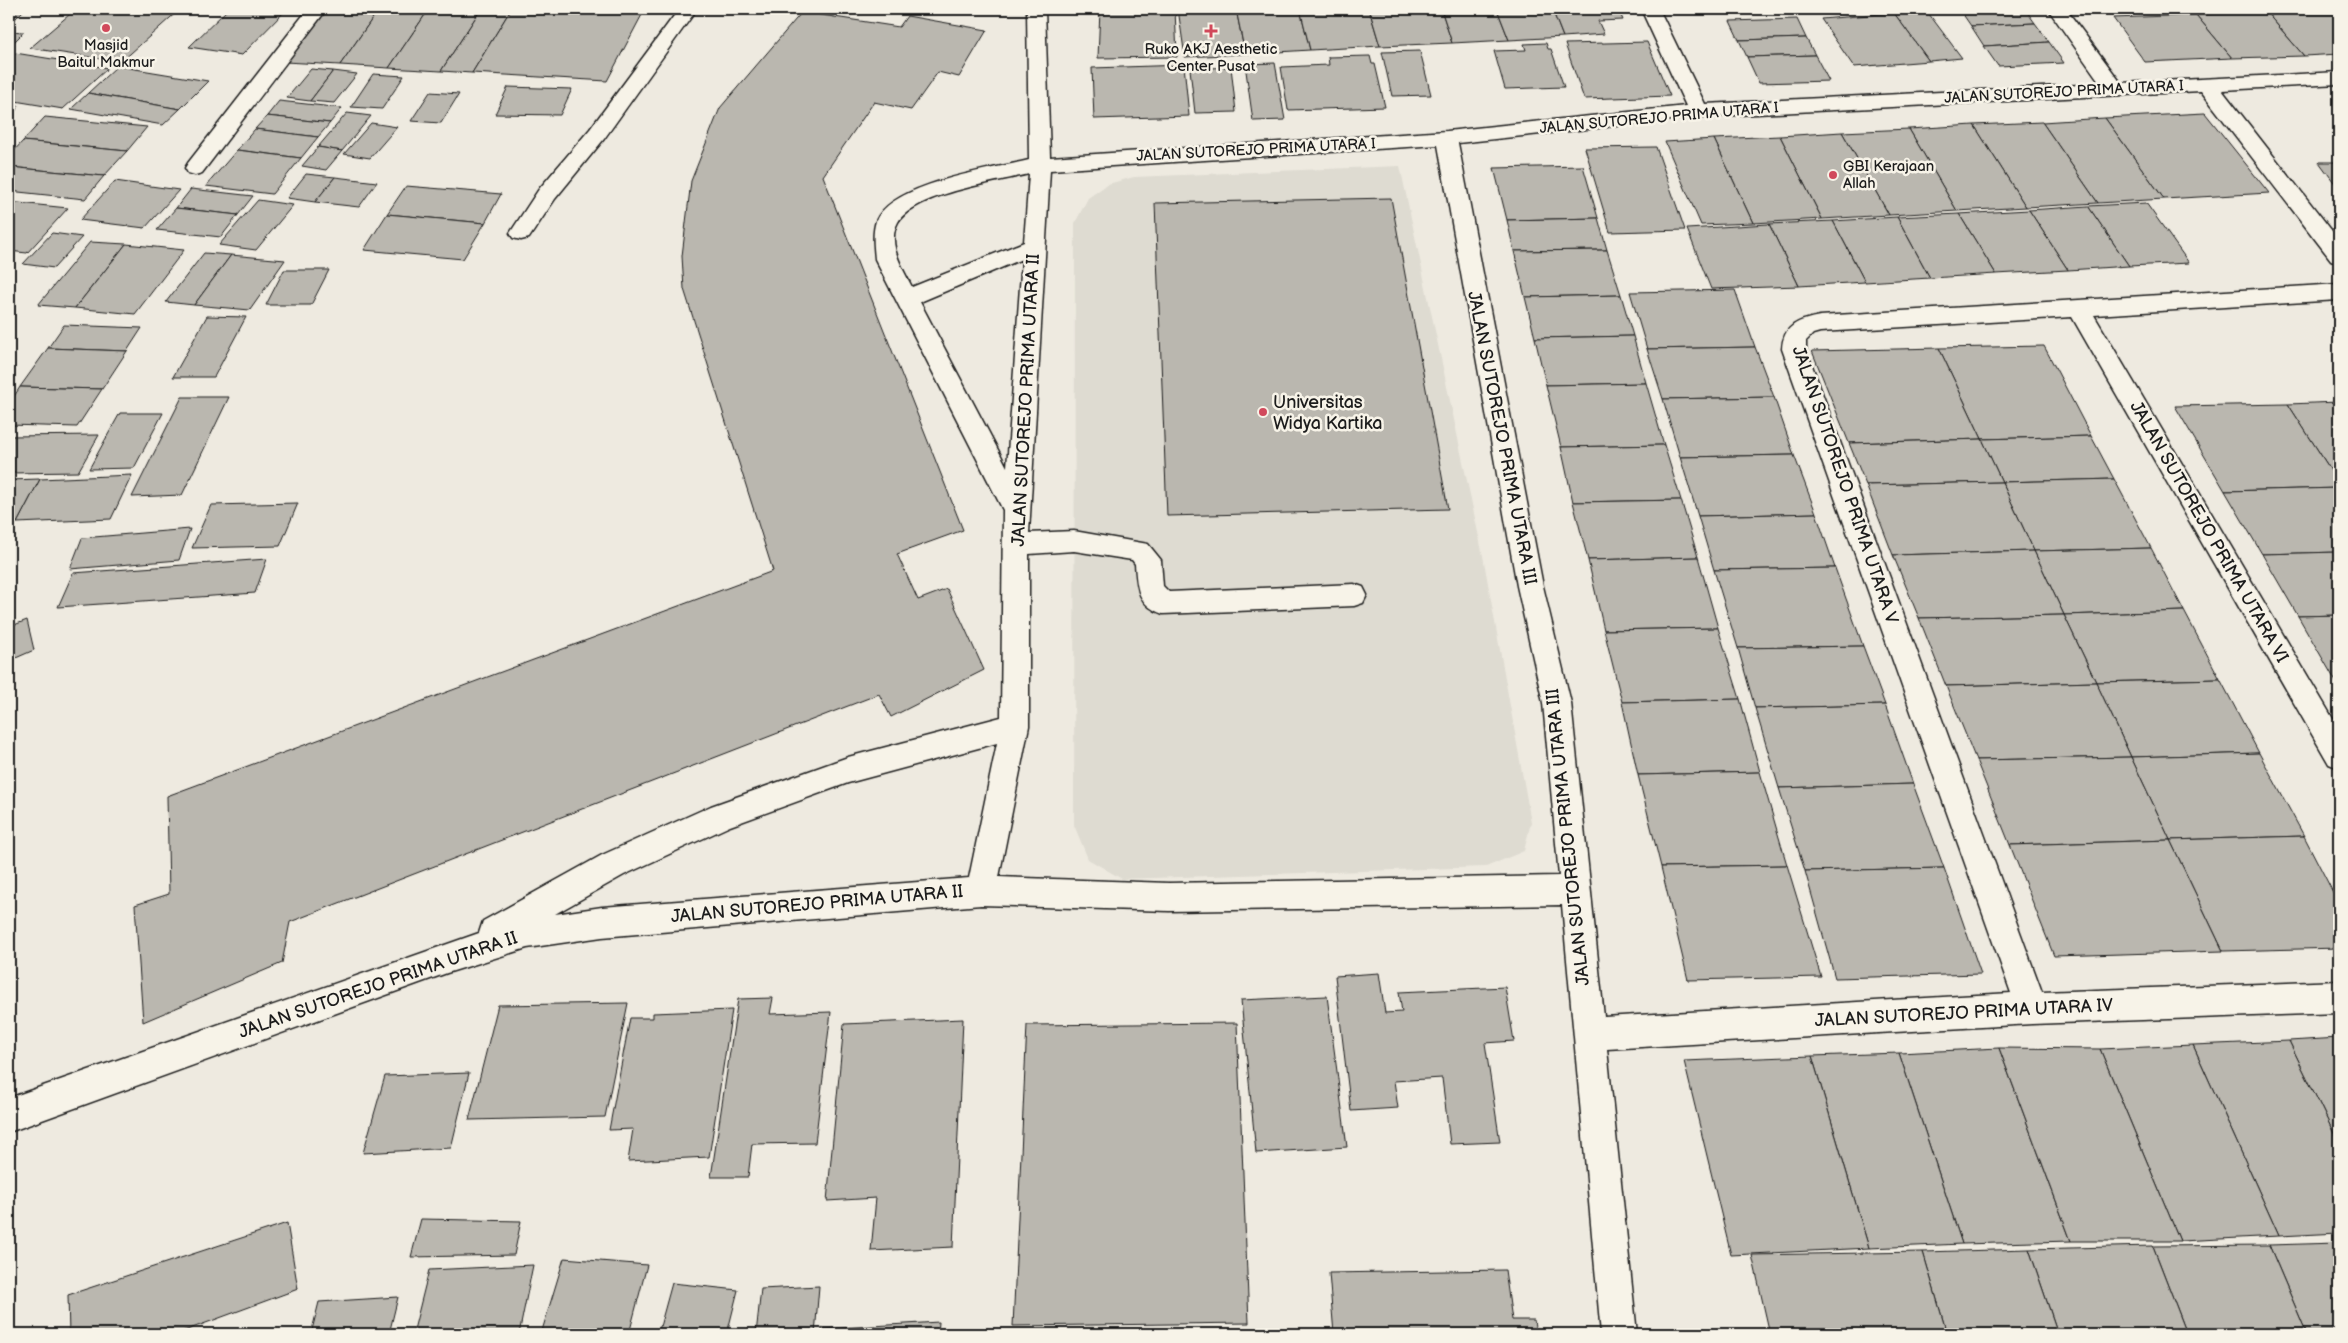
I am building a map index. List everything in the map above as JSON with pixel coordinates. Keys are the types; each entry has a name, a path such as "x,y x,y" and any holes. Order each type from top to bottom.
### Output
{"street":[{"path":"195,168 318,9"},
{"path":"520,233 547,194 597,134 688,9"},
{"name":"JALAN SUTOREJO PRIMA UTARA II","path":"9,1115 447,958 527,933 602,922 982,891 1015,726 1018,544 1016,510 1040,164 1036,9"},
{"path":"1650,9 1698,111"},
{"path":"2057,10 2116,90"},
{"name":"JALAN SUTOREJO PRIMA UTARA I","path":"1016,510 886,259 884,238 887,221 902,205 923,193 1040,164 1447,138 1698,111 2339,78"},
{"path":"2206,85 2339,255"},
{"name":"JALAN SUTOREJO PRIMA UTARA III","path":"1447,138 1530,586 1557,703 1619,1334"},
{"path":"907,298 1034,246"},
{"name":"JALAN SUTOREJO PRIMA UTARA V","path":"2032,1008 1794,349 1794,338 1806,327 1820,324 2339,292"},
{"name":"JALAN SUTOREJO PRIMA UTARA VI","path":"2080,309 2339,755"},
{"path":"1018,544 1074,540 1138,551 1148,560 1150,590 1163,603 1354,595"},
{"path":"447,958 613,865 721,816 848,770 1015,726"},
{"path":"982,891 1169,897 1575,890"},
{"name":"JALAN SUTOREJO PRIMA UTARA IV","path":"1589,1034 2032,1008 2339,997"}],"shaded area":[{"name":"Universitas Widya Kartika","path":"1400,166 1483,556 1531,822 1524,851 1486,867 1122,879 1088,859 1074,825 1075,223 1088,198 1108,184 1134,177"}],"building":[{"path":"9,9 25,9 15,19 9,18"},
{"name":"Masjid Baitul Makmur","path":"76,9 180,9 121,62 30,48"},
{"path":"228,9 287,9 242,55 189,47"},
{"path":"324,9 379,9 340,65 285,62"},
{"path":"379,9 429,9 389,68 340,65"},
{"path":"429,9 481,9 441,71 389,68"},
{"path":"481,9 511,9 472,73 441,71"},
{"path":"511,9 645,9 607,81 472,73"},
{"path":"1100,9 1175,9 1177,57 1098,58"},
{"name":"Ruko AKJ Aesthetic Center Pusat","path":"1178,9 1236,9 1245,54 1185,57"},
{"path":"1236,9 1300,9 1310,50 1245,54"},
{"path":"1300,9 1369,9 1380,46 1310,50"},
{"path":"1369,9 1441,9 1452,43 1380,46"},
{"path":"1441,9 1497,9 1509,40 1452,43"},
{"path":"1497,9 1552,9 1563,37 1509,40"},
{"path":"1552,9 1618,9 1623,20 1598,21 1604,34 1563,37"},
{"path":"2025,9 2035,23 1971,26 1960,10"},
{"path":"2083,9 2135,9 2137,11 2087,14"},
{"path":"2339,9 2339,54 2304,56 2266,12"},
{"path":"1926,10 1962,58 1929,61 1894,13"},
{"path":"802,12 899,27 907,16 987,30 959,77 938,72 911,110 874,102 823,176 963,530 897,554 918,600 947,589 984,670 891,717 879,694 290,922 282,963 143,1022 135,905 169,894 167,796 773,571 684,289 682,256 691,181 720,108"},
{"path":"2266,12 2304,56 2232,58 2196,15"},
{"path":"1894,13 1929,61 1854,67 1821,19"},
{"path":"2196,15 2232,58 2145,62 2113,18"},
{"path":"1797,19 1806,38 1739,40 1730,21"},
{"path":"2035,23 2049,42 1984,46 1971,26"},
{"path":"9,31 24,32 9,47"},
{"path":"1806,38 1815,55 1747,57 1739,40"},
{"path":"1647,42 1670,96 1584,99 1565,44"},
{"path":"2049,42 2064,63 1998,66 1984,46"},
{"path":"1546,43 1548,49 1551,49 1564,87 1505,89 1494,51 1526,50 1524,44"},
{"path":"1420,51 1431,95 1392,96 1382,52"},
{"path":"15,53 108,68 63,109 9,100 9,58"},
{"path":"1815,55 1829,81 1759,83 1747,57"},
{"path":"1370,56 1372,64 1375,64 1385,107 1288,110 1281,67 1329,65 1328,57"},
{"path":"1275,63 1285,120 1253,121 1245,64"},
{"path":"1184,65 1189,116 1094,119 1092,68"},
{"path":"117,66 208,81 180,109 88,93"},
{"path":"1231,67 1236,112 1195,113 1190,69"},
{"path":"311,69 333,71 310,101 287,98"},
{"path":"333,71 357,74 334,103 310,101"},
{"path":"373,74 404,76 382,109 351,107"},
{"path":"508,87 572,89 560,115 495,114"},
{"path":"430,92 459,94 441,123 411,121"},
{"path":"88,93 180,109 163,125 71,109"},
{"path":"279,101 342,108 330,123 267,116"},
{"path":"18,106 9,124 9,107"},
{"path":"347,113 371,116 342,151 318,147"},
{"path":"2205,113 2269,193 2164,199 2105,118"},
{"path":"267,116 330,123 318,137 255,129"},
{"path":"45,117 147,127 127,151 23,141"},
{"path":"2105,118 2164,199 2098,203 2042,122"},
{"path":"2042,122 2098,203 2026,207 1974,125"},
{"path":"371,123 397,127 370,158 344,154"},
{"path":"1974,125 2026,207 1957,211 1909,129"},
{"path":"255,129 318,137 301,158 237,150"},
{"path":"1909,129 1957,211 1889,215 1842,132"},
{"name":"GBI Kerajaan Allah","path":"1842,132 1889,215 1822,219 1780,136"},
{"path":"1780,136 1822,219 1753,223 1714,139"},
{"path":"1714,139 1753,223 1701,225 1665,142"},
{"path":"23,141 127,151 104,176 9,167 9,156"},
{"path":"318,147 342,151 326,170 302,166"},
{"path":"1656,147 1685,230 1610,232 1585,148"},
{"path":"237,150 301,158 272,194 206,186"},
{"path":"2319,162 2339,162 2339,189"},
{"path":"1583,166 1598,218 1507,220 1494,168"},
{"path":"9,167 104,176 85,199 9,191"},
{"path":"306,174 335,177 315,202 287,198"},
{"path":"335,177 377,182 359,207 315,202"},
{"path":"115,181 179,190 145,228 80,220"},
{"path":"406,186 501,194 485,223 387,214"},
{"path":"191,189 253,196 238,215 176,208"},
{"path":"1391,198 1448,509 1167,516 1155,203"},
{"path":"258,200 293,205 256,250 219,245"},
{"path":"9,202 68,208 27,253 9,251"},
{"path":"2146,203 2189,263 2129,266 2088,206"},
{"path":"2088,206 2129,266 2068,270 2029,210"},
{"path":"176,208 238,215 221,237 157,230"},
{"path":"2029,210 2068,270 1996,274 1959,214"},
{"path":"387,214 485,223 463,259 364,250"},
{"path":"1959,214 1996,274 1930,278 1897,217"},
{"path":"1897,217 1930,278 1865,282 1833,221"},
{"path":"1598,218 1607,250 1514,251 1507,220"},
{"path":"1833,221 1865,282 1799,286 1769,224"},
{"path":"1769,224 1799,286 1711,289 1687,229"},
{"path":"52,233 82,237 54,268 23,264"},
{"path":"90,242 126,244 75,308 38,305"},
{"path":"126,244 184,250 135,314 75,308"},
{"path":"1607,250 1621,295 1525,297 1514,251"},
{"path":"204,253 231,255 194,305 166,302"},
{"path":"231,255 285,260 250,310 194,305"},
{"path":"284,270 329,270 311,305 266,305"},
{"path":"1735,290 1755,347 1647,349 1630,292"},
{"path":"1621,295 1633,336 1535,338 1525,297"},
{"path":"207,316 246,317 214,377 173,377"},
{"path":"64,325 142,328 127,351 48,348"},
{"path":"1633,336 1646,383 1546,385 1535,338"},
{"path":"2044,346 2091,436 1982,439 1939,348"},
{"path":"1755,347 1774,397 1663,399 1647,349"},
{"path":"48,348 127,351 102,389 20,387"},
{"path":"1939,348 1982,439 1849,443 1812,351"},
{"path":"1646,383 1664,445 1561,447 1546,385"},
{"path":"20,387 102,389 77,427 9,425 9,404"},
{"path":"182,397 229,397 182,495 132,497"},
{"path":"1774,397 1794,455 1680,457 1663,399"},
{"path":"2339,402 2339,483 2288,404"},
{"path":"2288,404 2339,483 2339,488 2225,491 2175,406"},
{"path":"120,413 163,413 134,468 89,469"},
{"path":"99,435 78,472 9,473 9,436"},
{"path":"2091,436 2114,479 2002,482 1982,439"},
{"path":"1982,439 2002,482 1866,485 1849,443"},
{"path":"1664,445 1681,500 1573,502 1561,447"},
{"path":"1794,455 1816,513 1698,516 1680,457"},
{"path":"132,475 111,519 17,523 40,479"},
{"path":"40,479 17,523 9,523 9,480"},
{"path":"2114,479 2151,548 2034,551 2002,482"},
{"path":"2002,482 2034,551 1893,555 1866,485"},
{"path":"2339,488 2339,552 2262,554 2225,491"},
{"path":"1681,500 1698,557 1588,560 1573,502"},
{"path":"298,503 280,546 192,548 211,505"},
{"path":"1816,513 1835,568 1714,570 1698,516"},
{"path":"190,529 179,560 70,569 82,538"},
{"path":"2151,548 2184,611 2064,615 2034,551"},
{"path":"2034,551 2064,615 1919,618 1893,555"},
{"path":"2339,552 2339,615 2298,616 2262,554"},
{"path":"1698,557 1718,628 1604,630 1588,560"},
{"path":"267,559 255,593 58,607 73,573"},
{"path":"1835,568 1863,646 1738,648 1714,570"},
{"path":"2184,611 2220,679 2096,682 2064,615"},
{"path":"2064,615 2096,682 1946,686 1919,618"},
{"path":"2339,615 2339,687 2298,616"},
{"path":"27,620 34,650 9,661 9,627"},
{"path":"1718,628 1740,699 1622,702 1604,630"},
{"path":"1863,646 1885,705 1755,708 1738,648"},
{"path":"2220,679 2259,753 2131,757 2096,682"},
{"path":"2096,682 2131,757 1976,760 1946,686"},
{"path":"1740,699 1760,772 1638,775 1622,702"},
{"path":"1885,705 1913,784 1779,788 1755,708"},
{"path":"2259,753 2304,836 2170,840 2131,757"},
{"path":"2131,757 2170,840 2010,845 1976,760"},
{"path":"1760,772 1787,865 1661,867 1638,775"},
{"path":"1913,784 1944,868 1805,871 1779,788"},
{"path":"2304,836 2339,904 2339,948 2223,951 2170,840"},
{"path":"2170,840 2223,951 2054,956 2010,845"},
{"path":"1787,865 1821,977 1688,980 1661,867"},
{"path":"1944,868 1981,974 1835,978 1805,871"},
{"path":"1379,973 1385,1013 1402,1012 1399,992 1505,987 1514,1041 1485,1043 1500,1142 1450,1144 1442,1078 1394,1081 1398,1108 1351,1111 1335,976"},
{"path":"1327,996 1347,1147 1256,1153 1241,1000"},
{"path":"773,998 770,1014 831,1012 815,1143 752,1144 748,1177 711,1177 738,999"},
{"path":"628,1003 605,1117 469,1120 498,1005"},
{"path":"732,1010 709,1157 628,1161 633,1129 609,1130 630,1018 653,1018 653,1013"},
{"path":"963,1019 953,1247 871,1251 876,1198 827,1201 844,1024"},
{"path":"1237,1023 1249,1323 1013,1326 1027,1025"},
{"path":"2339,1038 2339,1144 2289,1041"},
{"path":"2289,1041 2339,1144 2339,1233 2279,1236 2193,1045"},
{"path":"2193,1045 2279,1236 2180,1241 2100,1049"},
{"path":"1999,1048 2071,1241 1962,1244 1899,1053"},
{"path":"1999,1048 2100,1049 2180,1241 2071,1241"},
{"path":"1899,1053 1962,1244 1869,1248 1812,1056"},
{"path":"1812,1056 1869,1248 1731,1255 1684,1061"},
{"path":"469,1073 451,1148 363,1153 385,1076"},
{"path":"421,1219 521,1221 514,1255 411,1257"},
{"path":"287,1223 298,1289 176,1334 69,1334 68,1295"},
{"path":"2339,1243 2339,1334 2307,1334 2269,1245"},
{"path":"2269,1245 2307,1334 2187,1334 2153,1246"},
{"path":"2153,1246 2187,1334 2058,1334 2029,1249"},
{"path":"2029,1249 2058,1334 1947,1334 1923,1252"},
{"path":"1923,1252 1947,1334 1770,1334 1752,1255"},
{"path":"564,1258 647,1265 629,1334 541,1334"},
{"path":"533,1265 519,1334 413,1334 429,1270"},
{"path":"1505,1270 1512,1320 1534,1320 1536,1334 1334,1334 1329,1273"},
{"path":"672,1283 738,1290 727,1334 658,1334"},
{"path":"819,1286 815,1334 756,1334 761,1289"},
{"path":"398,1297 389,1334 311,1334 319,1302"},
{"path":"939,1322 938,1334 821,1334 822,1329"}],"place":[{"name":"Masjid Baitul Makmur","path":"106,28"},
{"name":"Ruko AKJ Aesthetic Center Pusat","path":"1211,31"},
{"name":"GBI Kerajaan Allah","path":"1833,175"},
{"name":"Universitas Widya Kartika","path":"1263,412"}]}
